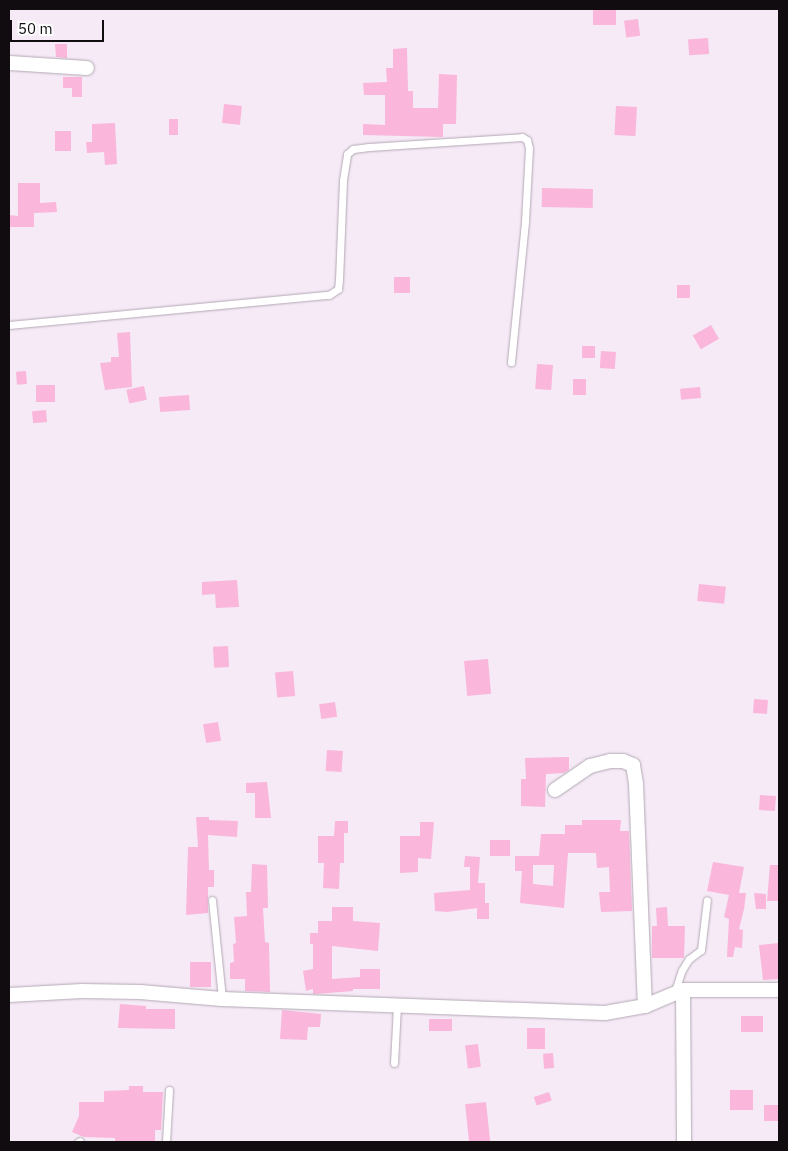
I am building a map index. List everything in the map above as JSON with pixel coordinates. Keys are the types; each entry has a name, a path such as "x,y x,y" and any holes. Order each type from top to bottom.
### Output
{"street":[{"path":"9,63 87,68"},
{"path":"555,790 590,766 610,761 623,761 633,764 636,784 645,1006"},
{"path":"9,995 82,991 140,992 222,998 605,1013 645,1006 679,992 779,990"},
{"path":"679,992 684,1142"}],"lane":[{"path":"9,325 329,296 338,289 346,154 353,149 369,147 522,137 527,140 529,148 525,222 511,362"},
{"path":"212,900 222,998"},
{"path":"679,992 682,970 689,959 701,950 707,900"},
{"path":"394,1063 397,1005"},
{"path":"166,1142 169,1090"}],"building":[{"path":"593,9 616,9 616,25 593,25"},
{"path":"638,19 640,36 626,38 624,21"},
{"path":"708,38 709,54 689,55 688,39"},
{"path":"55,44 67,44 67,58 56,57"},
{"path":"407,48 408,91 413,91 413,108 438,108 439,74 457,75 456,124 443,124 443,137 363,135 363,124 385,125 385,95 364,95 363,83 387,82 386,68 393,68 393,49"},
{"path":"63,77 82,77 82,97 72,97 72,88 63,88"},
{"path":"224,104 242,106 240,125 222,123"},
{"path":"616,106 637,107 635,136 614,135"},
{"path":"169,119 178,119 178,135 169,135"},
{"path":"115,123 117,164 105,165 104,152 87,153 86,142 92,142 92,124"},
{"path":"55,131 71,131 71,151 55,151"},
{"path":"18,183 40,183 40,203 56,202 57,212 34,213 34,227 9,227 9,215 18,216"},
{"path":"542,188 593,189 593,208 542,207"},
{"path":"394,277 410,277 410,293 394,293"},
{"path":"677,285 690,285 690,298 677,298"},
{"path":"711,325 719,339 701,349 693,336"},
{"path":"130,332 132,387 105,390 100,363 111,362 111,357 119,357 117,333"},
{"path":"582,346 595,346 595,358 582,358"},
{"path":"601,351 616,352 615,369 600,368"},
{"path":"537,364 553,365 551,390 535,389"},
{"path":"26,371 27,384 17,385 16,372"},
{"path":"573,379 586,379 586,395 573,395"},
{"path":"36,385 55,385 55,402 36,402"},
{"path":"144,386 147,400 129,403 126,390"},
{"path":"700,387 701,398 681,400 680,389"},
{"path":"189,395 190,410 160,412 159,397"},
{"path":"46,410 47,422 33,423 32,411"},
{"path":"237,580 239,607 216,608 215,594 202,595 202,582"},
{"path":"699,584 726,587 724,604 697,601"},
{"path":"228,646 229,667 214,668 213,647"},
{"path":"488,659 491,694 467,696 464,661"},
{"path":"293,671 295,696 277,697 275,673"},
{"path":"754,699 768,700 767,714 753,713"},
{"path":"335,702 337,717 321,719 319,704"},
{"path":"218,722 221,741 206,743 203,724"},
{"path":"327,750 343,751 341,772 326,771"},
{"path":"569,757 569,770 564,773 546,774 545,807 521,806 521,779 526,779 525,758"},
{"path":"267,782 271,818 255,818 255,793 246,793 246,783"},
{"path":"760,795 776,796 775,811 759,810"},
{"path":"196,817 209,817 209,820 238,821 237,837 208,835 209,870 214,870 214,887 208,887 208,913 186,915 188,847 198,847"},
{"path":"582,820 621,820 620,831 629,831 632,911 601,912 599,892 610,892 609,867 597,868 596,853 568,853 564,908 520,903 522,871 515,871 515,856 539,856 541,834 565,834 565,825 582,825","holes":["533,865 554,865 553,886 533,884"]},
{"path":"335,821 348,821 348,833 344,833 344,863 340,863 339,889 323,888 324,863 318,863 318,836 334,836"},
{"path":"420,822 434,822 431,859 418,858 418,872 400,873 400,836 420,836"},
{"path":"490,840 510,840 510,856 490,856"},
{"path":"465,856 480,857 478,883 485,883 485,903 489,903 489,919 477,919 477,908 447,912 435,911 434,893 470,890 470,867 464,867"},
{"path":"713,862 744,867 739,893 746,893 739,929 743,930 742,948 735,947 733,957 727,957 729,919 724,917 729,895 707,891"},
{"path":"252,864 267,865 268,908 263,908 265,942 269,943 270,992 245,991 245,979 230,979 230,963 234,962 233,944 236,943 234,917 247,916 246,892 251,892"},
{"path":"770,865 779,865 779,901 767,901"},
{"path":"754,893 766,894 766,909 756,909"},
{"path":"332,907 353,907 353,921 380,923 378,951 332,946 332,979 360,977 360,969 380,969 380,989 353,989 353,991 315,994 313,994 313,989 306,991 303,971 313,969 313,944 310,944 310,933 318,933 318,921 332,921"},
{"path":"667,907 668,926 685,926 684,958 652,958 652,926 657,926 656,908"},
{"path":"779,943 779,979 763,980 759,945"},
{"path":"190,962 211,962 211,987 190,987"},
{"path":"120,1004 146,1006 146,1009 175,1009 175,1029 118,1028"},
{"path":"282,1010 321,1014 320,1027 308,1027 307,1040 280,1039"},
{"path":"741,1016 763,1016 763,1032 741,1032"},
{"path":"429,1019 452,1019 452,1031 429,1031"},
{"path":"527,1028 545,1028 545,1049 527,1049"},
{"path":"478,1044 481,1067 468,1068 465,1046"},
{"path":"553,1053 554,1068 544,1069 543,1054"},
{"path":"129,1086 143,1086 143,1092 163,1092 161,1130 155,1130 155,1142 115,1142 115,1138 84,1137 72,1132 79,1116 79,1102 104,1102 104,1091 129,1090"},
{"path":"730,1090 753,1090 753,1110 730,1110"},
{"path":"549,1092 552,1101 537,1106 534,1097"},
{"path":"486,1102 490,1142 469,1142 465,1104"},
{"path":"764,1105 779,1105 779,1121 764,1121"}]}
